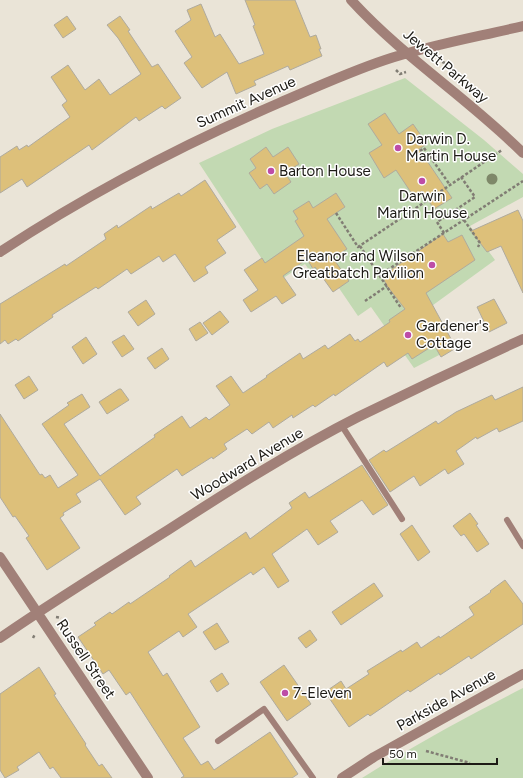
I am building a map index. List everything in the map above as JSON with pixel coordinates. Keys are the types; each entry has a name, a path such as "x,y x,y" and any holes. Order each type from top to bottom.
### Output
{"street":[{"name":"Jewett Parkway","path":"351,0 408,54 523,153"},
{"name":"Summit Avenue","path":"0,252 77,204 199,139 308,90 385,60 523,26"},
{"name":"Woodward Avenue","path":"0,638 38,612 215,500 304,447 342,426 523,339"},
{"name":"Russell Street","path":"0,557 148,778"},
{"name":"Parkside Avenue","path":"342,778 374,757 523,674"}],"lane":[{"path":"342,426 402,519"},
{"path":"507,520 523,546"},
{"path":"218,741 264,709 313,778"}],"path":[{"path":"442,62 446,63"},
{"path":"396,70 400,74 406,72"},
{"path":"360,246 512,143"},
{"path":"420,151 424,148 450,185"},
{"path":"444,233 437,222 475,197 461,177"},
{"path":"384,273 523,181"},
{"path":"336,214 358,247 360,246 401,308"},
{"path":"464,220 480,243 478,247"},
{"path":"365,301 387,286"},
{"path":"56,617 61,618"},
{"path":"33,638 34,634"},
{"path":"426,751 470,763"}],"green space":[{"path":"405,78 484,140 523,174 523,197 470,226 495,260 418,316 443,353 414,368 371,307 358,316 328,272 316,280 305,264 277,282 199,163 272,129"},
{"path":"523,688 523,778 362,778 441,731"}],"building":[{"path":"245,0 295,0 310,37 316,35 322,56 290,70 288,66 254,81 256,85 236,94 227,72 202,88 184,63 192,57 175,31 191,20 187,10 201,4 215,37 220,34 239,64 264,54"},
{"path":"67,16 76,29 63,38 54,25"},
{"path":"120,16 152,67 158,64 181,98 165,109 162,106 139,121 136,117 92,150 89,145 27,187 22,179 0,193 0,157 17,146 19,150 27,145 28,147 70,117 62,105 67,101 51,77 68,65 85,90 99,79 110,95 141,74 118,38 107,25"},
{"path":"385,113 399,134 413,124 427,144 419,149 452,198 434,209 422,191 414,197 396,170 384,178 369,153 382,145 368,124"},
{"name":"Barton House","path":"266,147 273,157 288,147 299,164 285,173 291,182 274,194 267,184 260,189 249,173 256,168 250,159"},
{"path":"205,180 236,227 217,240 226,253 205,267 208,273 194,282 175,254 163,262 159,256 131,274 127,269 98,289 96,287 52,315 53,317 18,341 16,339 8,344 5,340 0,344 0,304 65,264 66,266 106,239 104,234 117,225 118,228 151,206 152,209 179,193 181,196"},
{"path":"336,193 345,207 327,219 347,249 333,258 349,281 333,292 315,267 313,269 307,259 283,276 296,295 282,304 276,296 251,312 243,300 258,290 244,270 262,258 265,263 304,236 295,221 298,219 293,211 309,201 313,208"},
{"path":"518,210 523,221 523,293 501,246 487,252 471,231"},
{"path":"443,234 448,242 462,235 475,260 426,293 456,348 441,357 434,345 412,359 408,353 387,367 384,362 335,396 334,394 315,407 313,405 293,418 292,415 273,428 269,422 252,434 247,429 224,444 227,449 213,459 212,457 182,476 177,469 136,497 141,504 125,515 100,479 76,494 81,502 63,513 64,515 60,518 80,548 47,570 26,538 29,536 15,516 13,517 0,497 0,414 40,475 42,474 45,478 50,475 58,488 78,475 42,424 69,405 67,403 82,394 90,407 64,424 100,476 155,437 154,435 182,416 190,428 206,417 209,420 230,405 216,386 231,376 243,393 300,353 303,359 325,345 328,349 350,334 355,341 358,339 360,342 390,322 389,320 405,309 387,286 382,276"},
{"path":"494,299 507,323 489,332 477,307"},
{"path":"146,300 155,314 138,326 128,312"},
{"path":"220,311 229,322 212,335 203,323"},
{"path":"200,322 208,333 196,341 189,329"},
{"path":"124,335 134,349 122,357 112,342"},
{"path":"86,337 97,354 83,364 72,347"},
{"path":"162,348 169,359 155,369 147,358"},
{"path":"29,376 38,390 24,399 15,385"},
{"path":"523,387 523,421 499,432 497,428 477,439 476,437 456,451 464,464 448,474 445,469 420,486 414,476 390,492 369,460 384,450 386,452 436,421 438,424 456,412 492,395 495,400"},
{"path":"121,389 129,400 107,414 99,402"},
{"path":"362,465 388,505 373,515 362,500 330,521 338,532 318,545 307,529 272,554 289,581 278,588 264,567 253,575 251,572 188,614 197,627 183,637 179,631 148,652 163,676 167,673 200,727 183,738 201,765 208,761 214,770 270,732 298,774 292,778 181,778 184,776 130,692 126,695 109,670 103,674 78,637 96,625 94,623 110,612 112,614 129,602 130,604 170,577 169,576 191,560 195,567 246,532 250,539 292,508 289,503 305,492 309,498"},
{"path":"470,513 489,544 477,552 464,534 461,536 453,526"},
{"path":"412,525 430,552 418,561 400,534"},
{"path":"505,580 523,604 523,624 471,659 469,656 410,692 408,690 370,716 368,714 349,727 325,692 341,681 346,689 369,674 367,671 401,650 402,652 417,642 421,648 439,636 440,638 474,615 469,607 491,592 490,591"},
{"path":"374,583 383,596 341,625 332,612"},
{"path":"217,623 229,642 215,650 203,632"},
{"path":"310,630 317,640 306,648 298,638"},
{"name":"7-Eleven","path":"284,665 311,704 287,721 260,682"},
{"path":"39,667 56,694 54,695 86,744 85,745 99,766 102,764 112,778 61,778 53,767 50,769 39,752 17,767 19,770 5,778 0,770 0,694"},
{"path":"222,673 229,684 217,692 210,681"}],"place":[{"name":"Darwin D. Martin House","path":"398,148"},
{"name":"Barton House","path":"271,171"},
{"name":"Darwin Martin House","path":"422,181"},
{"name":"Eleanor and Wilson Greatbatch Pavilion","path":"432,265"},
{"name":"Gardener's Cottage","path":"408,335"},
{"name":"7-Eleven","path":"285,693"}]}
